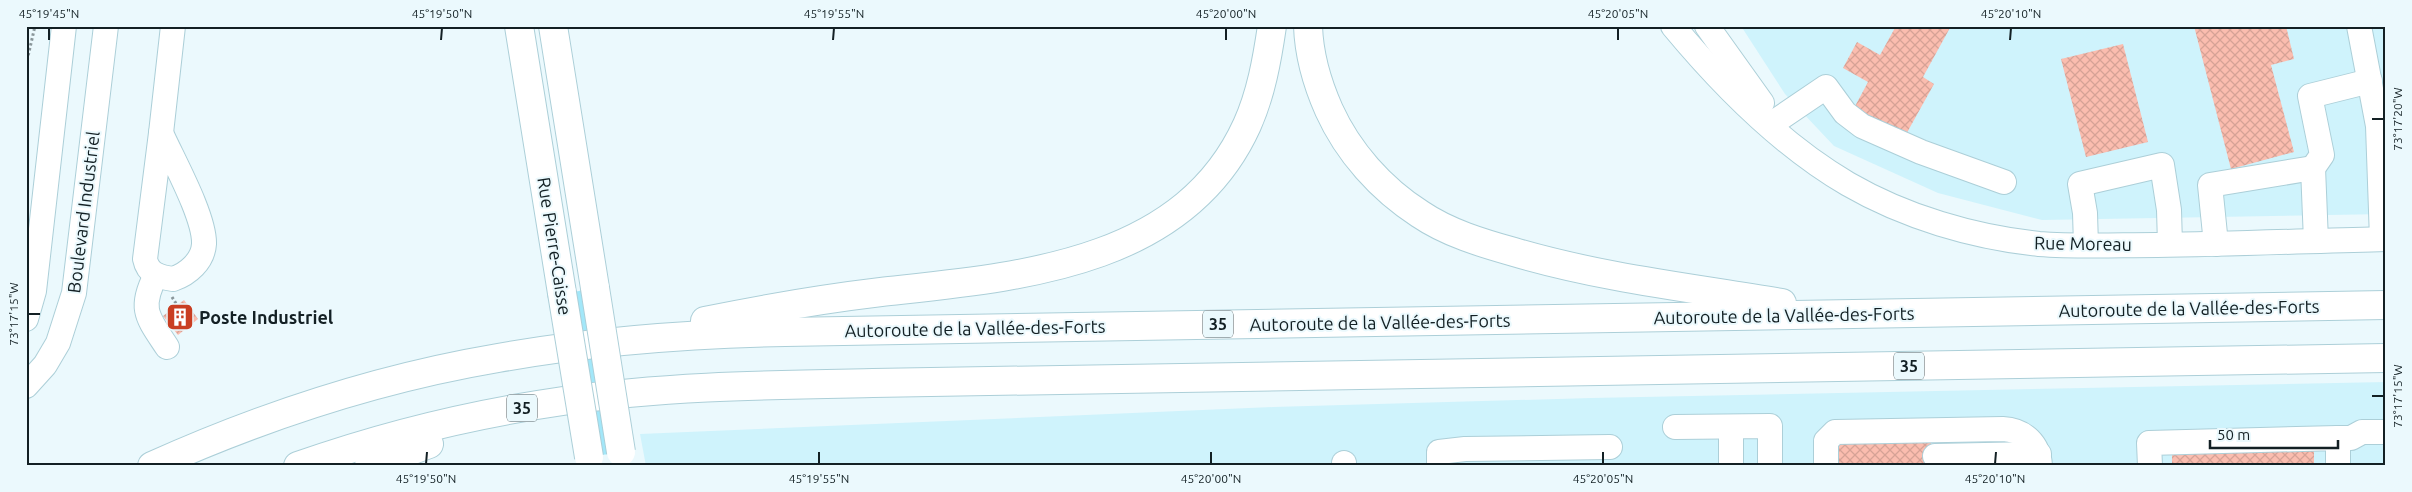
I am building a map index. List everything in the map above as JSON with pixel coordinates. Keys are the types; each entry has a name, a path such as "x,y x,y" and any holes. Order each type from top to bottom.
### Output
{"main road":[{"name":"Rue Pierre-Caisse","path":"519,26 590,461"},
{"name":"Rue Pierre-Caisse","path":"553,26 622,459"},
{"path":"589,344 797,302 1018,274 1084,258 1123,244 1165,222 1182,209 1210,182 1230,156 1247,124 1260,91 1272,26"},
{"path":"1308,26 1312,60 1321,90 1342,135 1382,184 1408,206 1431,221 1484,243 1559,265 1848,314"},
{"name":"Autoroute de la Vallée-des-Forts","path":"152,466 234,432 370,388 498,358 589,344 661,337 785,332 2386,305"},
{"name":"35","path":"298,466 428,428 555,402 657,391 874,383 2386,358"},
{"path":"369,466 453,436 550,413 628,400 752,387"}],"street":[{"path":"26,320 34,291 64,26"},
{"name":"Boulevard Industriel","path":"26,386 46,365 58,343 74,293 106,26"},
{"path":"161,134 194,207 201,226 204,246 197,262 190,270 173,279 156,275 146,266 145,259 173,26"},
{"name":"Rue Moreau","path":"1673,26 1724,82 1773,123 1800,152 1849,185 1931,220 1974,233 2021,242 2086,245 2216,244 2384,239"},
{"name":"Rue Moreau","path":"1707,26 1773,123"},
{"path":"2359,26 2378,126 2384,239"},
{"path":"2316,241 2314,168 2322,154 2310,96 2370,81"},
{"path":"1773,123 1826,87 1845,113 1862,126 1921,152 2004,182"},
{"path":"2086,245 2085,213 2080,184 2162,165 2169,210 2170,244"},
{"path":"2216,244 2210,185 2314,168"},
{"path":"156,275 146,296 146,312 167,347"},
{"path":"1731,426 1731,466"},
{"path":"1676,427 1770,426 1770,466"},
{"path":"1826,466 1826,441 1829,435 1838,432 2009,429 2020,433 2030,440 2039,460 1935,456"},
{"path":"2150,466 2149,443 2352,438 2362,432 2386,432"},
{"path":"2338,438 2338,466"},
{"path":"1439,466 1439,452 1610,447"}],"path":[{"path":"26,65 35,26"}],"shaded area":[{"path":"1741,26 2386,26 2386,214 2042,220 1938,193 1834,146 1785,94"},
{"path":"584,290 611,454 600,455 574,292"},
{"path":"2386,382 2386,466 646,466 640,434 1273,407 1591,398"}],"building":[{"path":"1896,26 1951,26 1923,77 1934,84 1904,138 1853,110 1868,82 1843,68 1857,42 1880,55"},
{"path":"2194,26 2286,26 2294,59 2271,65 2294,152 2231,169"},
{"path":"2123,44 2148,142 2086,157 2061,59"},
{"name":"Poste Industriel","path":"184,300 198,319 178,335 163,316"},
{"path":"1931,439 1931,466 1838,466 1838,440"},
{"path":"2314,446 2314,466 2172,466 2172,448"}],"place":[{"name":"Poste Industriel","path":"180,317"}]}
